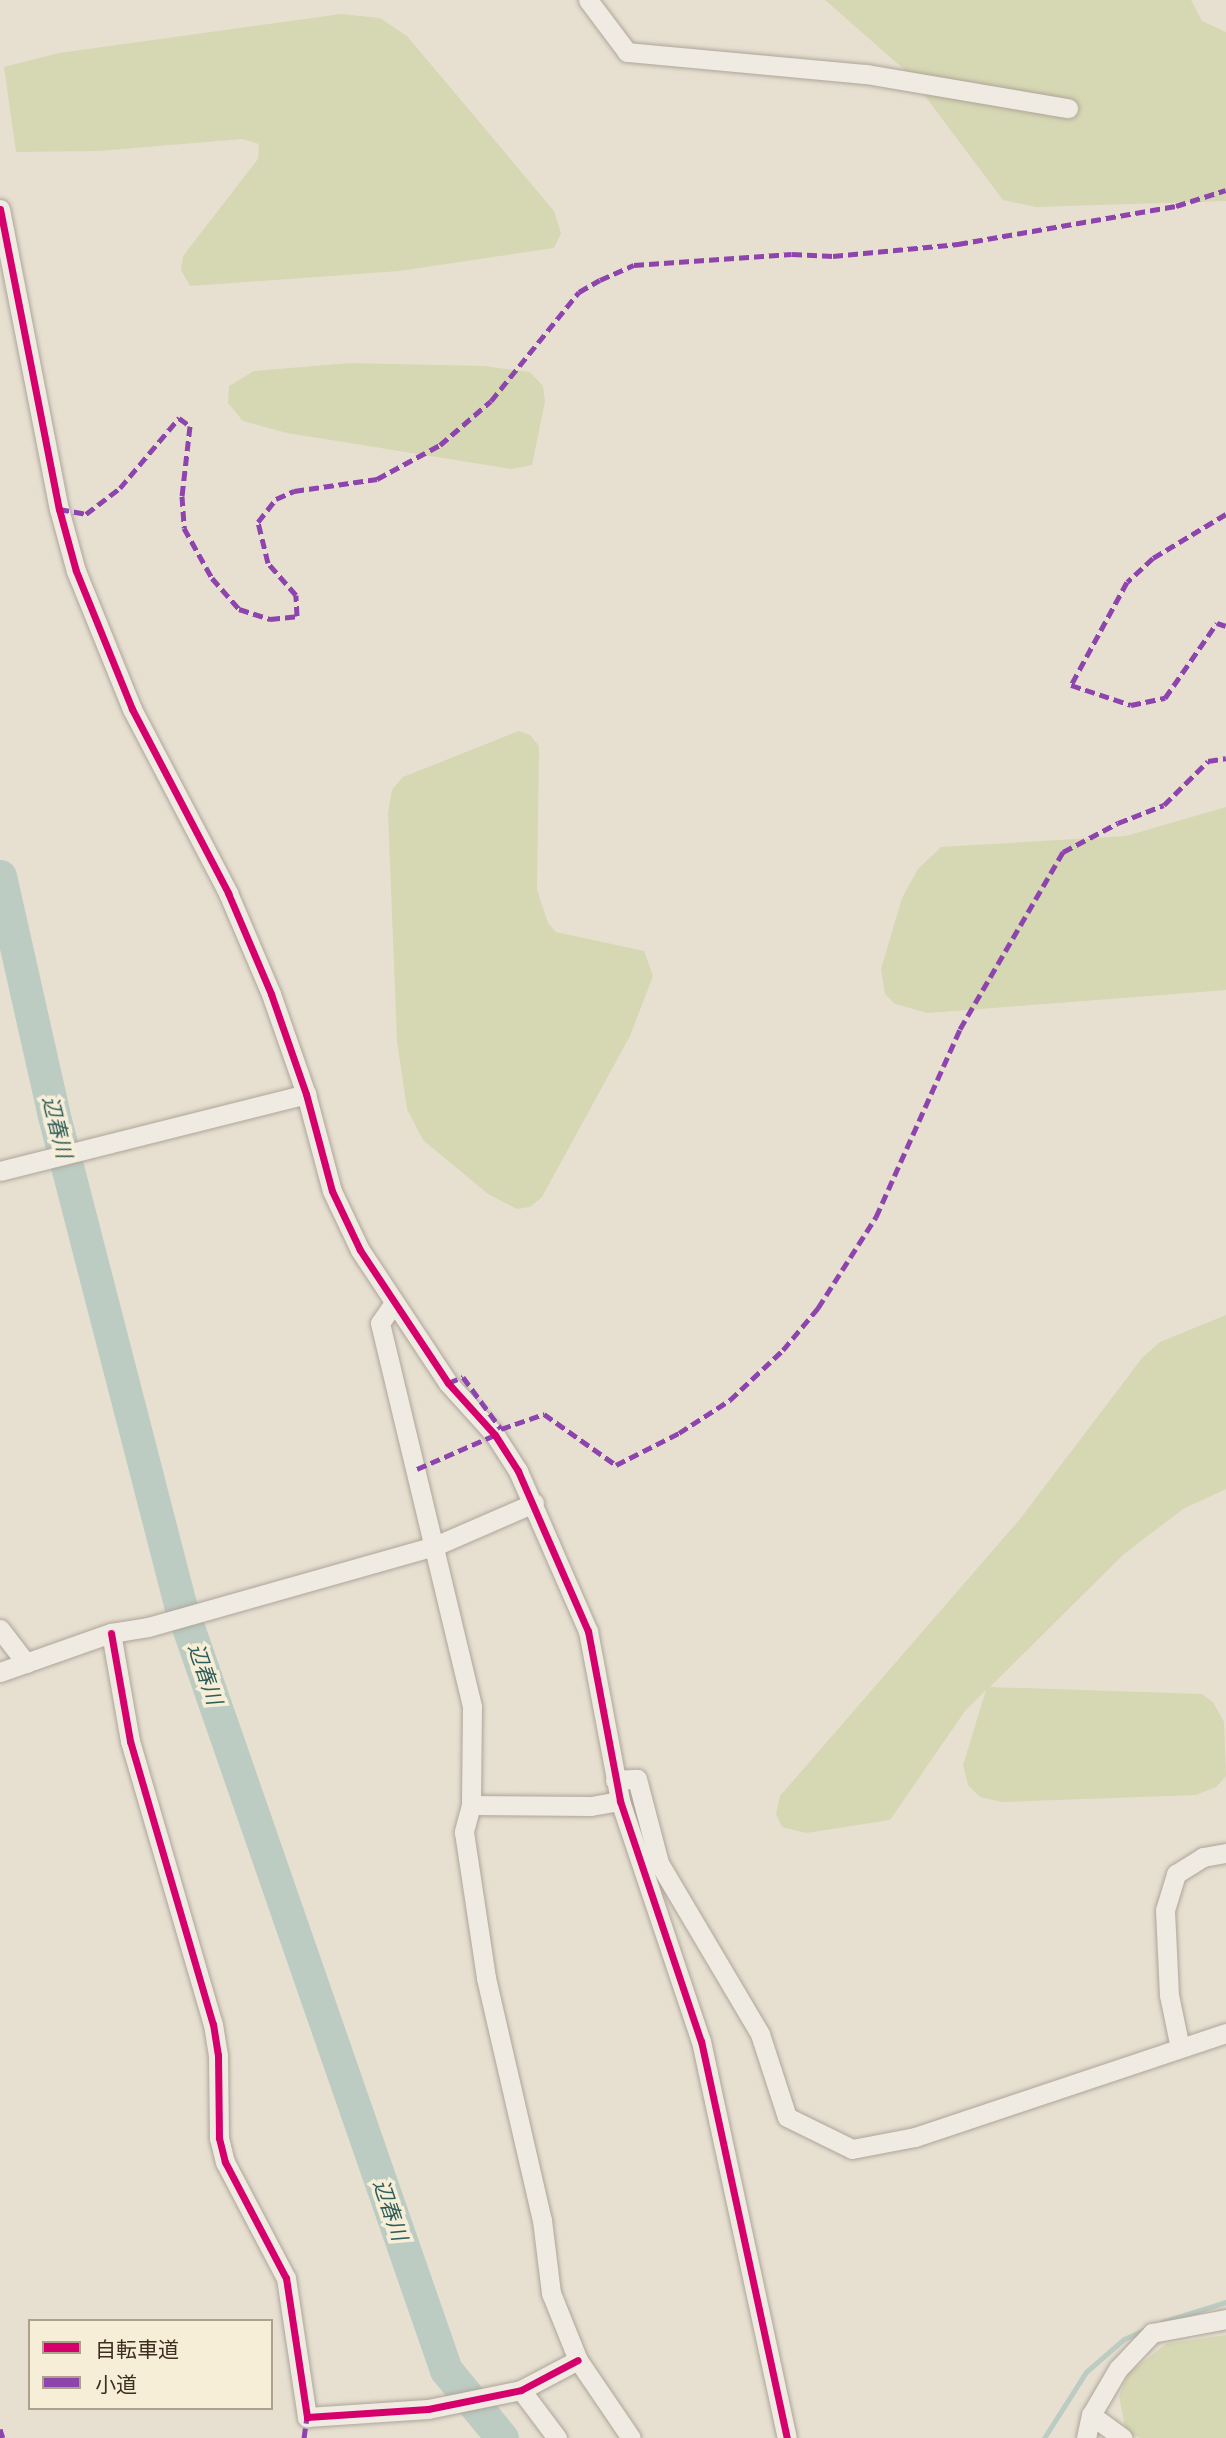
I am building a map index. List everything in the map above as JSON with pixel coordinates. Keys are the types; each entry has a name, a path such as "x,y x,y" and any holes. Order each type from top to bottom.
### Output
{"street":[{"path":"588,0 627,52 866,74 1068,108"},
{"path":"0,209 46,450 76,571 132,709 228,893 271,994 306,1094 332,1191 360,1250 449,1382 495,1435 534,1503 588,1631 620,1801 701,2041 787,2438"},
{"path":"0,1171 27,1167 306,1094"},
{"path":"394,1303 380,1323 472,1707 471,1805 464,1832 486,1978 542,2220 551,2292 578,2360 631,2438"},
{"path":"0,1672 111,1633 148,1627 435,1546 534,1503"},
{"path":"0,1629 26,1663"},
{"path":"111,1633 130,1741 213,2024 218,2055 219,2138 225,2162 286,2278 307,2417 428,2409 515,2390 578,2360"},
{"path":"615,1780 637,1779 659,1863 760,2035 787,2117 852,2148 915,2137 1226,2032"},
{"path":"471,1805 591,1806 620,1801"},
{"path":"1180,2048 1168,1983 1165,1910 1176,1874 1203,1857 1226,1853"},
{"path":"1086,2438 1091,2415 1118,2369 1152,2333 1226,2319"},
{"path":"515,2390 557,2438"},
{"path":"1091,2415 1123,2438"}],"green space":[{"path":"825,0 1191,0 1202,21 1226,32 1226,201 1036,207 1003,200 907,72"},
{"path":"341,14 380,18 407,36 554,211 561,233 554,248 399,271 190,286 181,270 183,256 258,159 259,144 242,139 99,151 16,152 4,67 59,53"},
{"path":"350,363 484,366 530,372 543,386 545,401 532,465 511,469 287,433 243,421 228,403 229,386 254,371"},
{"path":"519,731 530,735 539,746 537,890 548,923 556,932 644,951 653,976 630,1036 542,1197 530,1207 517,1209 488,1194 423,1140 407,1109 397,1041 388,813 392,790 403,777"},
{"path":"1226,807 1226,990 928,1013 895,1004 885,994 881,969 902,898 918,869 941,847 1126,836"},
{"path":"1226,1315 1226,1489 1183,1509 1124,1554 990,1687 1202,1694 1213,1702 1224,1722 1226,1776 1216,1787 1196,1795 1002,1802 980,1797 968,1785 963,1765 986,1690 965,1711 890,1820 806,1833 782,1827 776,1814 780,1796 1020,1519 1142,1358 1160,1342"},
{"path":"1226,2335 1226,2438 1140,2438 1126,2432 1119,2396 1129,2373 1166,2344"}],"waterway":[{"name":"辺春川","path":"0,876 53,1112 180,1604 446,2370 502,2438"},
{"path":"1162,2322 1226,2302"},
{"path":"1044,2438 1086,2372 1124,2339 1144,2330"}],"marked path":[{"path":"59,509 86,514 120,488 179,418 190,426 182,496 184,528 212,578 239,609 270,619 297,616 296,595 268,563 258,522 276,499 294,491 377,479 440,445 491,401 579,292 600,280 634,265 792,254 833,256 958,244 1176,206 1226,190"},
{"path":"1226,514 1153,558 1127,582 1071,685 1131,705 1165,698 1217,623 1226,626"},
{"path":"448,1383 463,1377 501,1429 544,1414 616,1465 679,1433 730,1400 783,1350 818,1308 876,1217 960,1029 1063,852 1118,823 1164,805 1208,761 1226,758"},
{"path":"417,1469 495,1435"},
{"path":"304,2438 307,2417"},
{"path":"0,2429 3,2438"}],"cycle path":[{"path":"0,209 59,509 76,571 132,709 228,893 271,994 306,1094 332,1191 360,1250 448,1383 495,1435 518,1471 588,1631 620,1801 701,2041 787,2438"},
{"path":"111,1633 130,1741 213,2024 218,2055 219,2138 225,2162 286,2278 307,2417 428,2409 521,2390 578,2360"}]}
